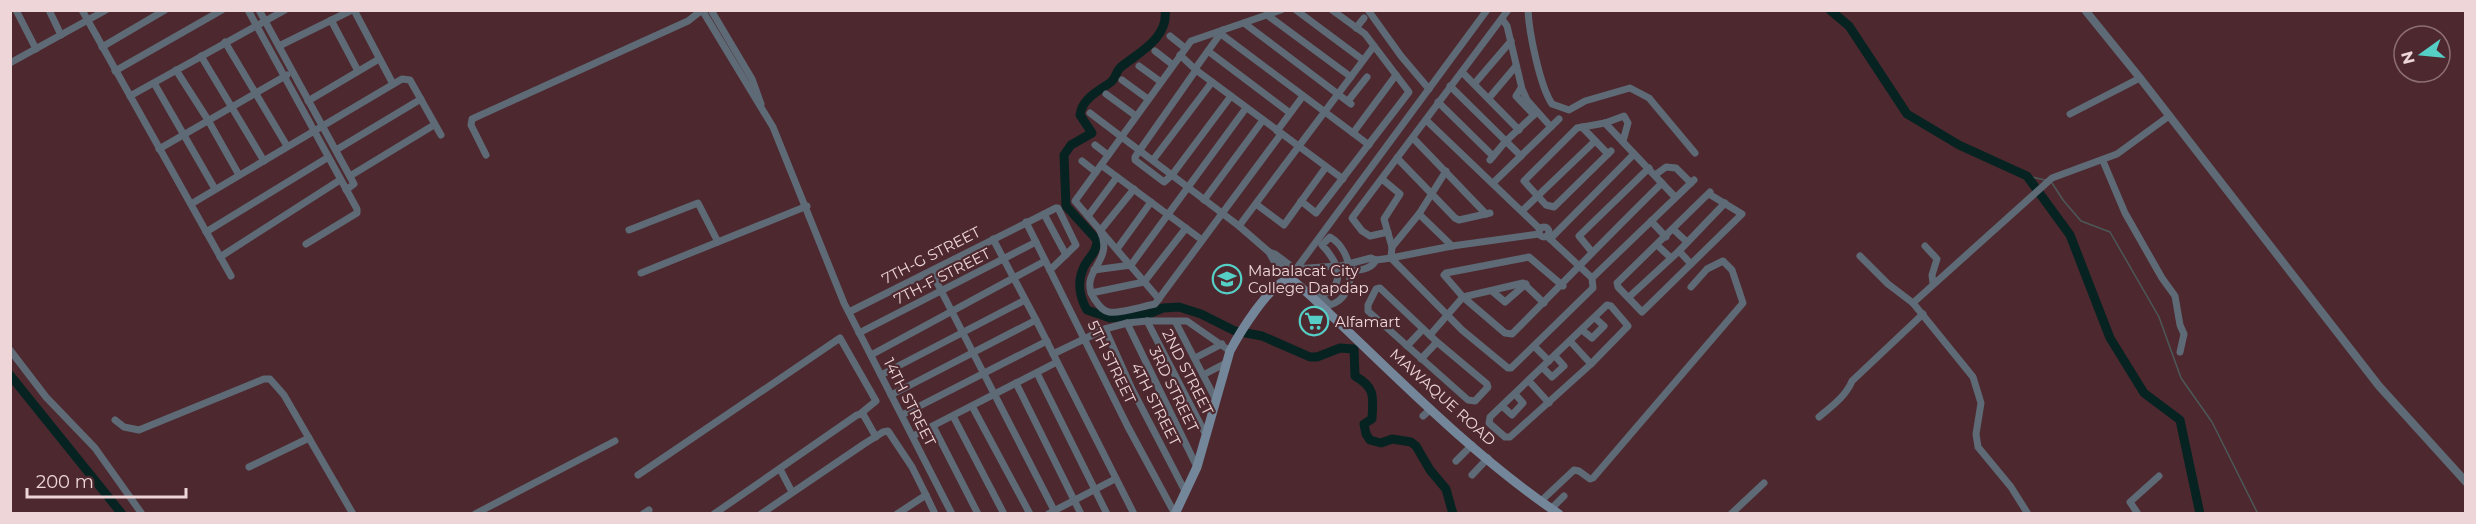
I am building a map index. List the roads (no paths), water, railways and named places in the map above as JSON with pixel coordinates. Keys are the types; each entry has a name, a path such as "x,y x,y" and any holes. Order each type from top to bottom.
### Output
{"main road":[{"name":"MAWAQUE ROAD","path":"1289,276 1294,282 1317,297 1431,409 1472,445 1556,511"},
{"path":"1175,513 1197,467 1230,351 1245,326 1289,276"}],"street":[{"path":"16,10 36,49"},
{"path":"58,10 50,12 61,35"},
{"path":"82,10 231,276"},
{"path":"11,63 106,10"},
{"path":"102,47 165,10"},
{"path":"116,71 222,10"},
{"path":"248,10 357,213 306,244"},
{"path":"259,10 350,176 354,185 346,190"},
{"path":"130,96 256,24 285,10"},
{"path":"279,46 353,10 393,84"},
{"path":"486,155 471,120 690,20 702,10 730,48"},
{"path":"711,10 730,48"},
{"path":"1159,299 1075,201 1191,41 1281,10"},
{"path":"1296,10 1364,60"},
{"path":"1301,201 1316,213 1409,92 1374,46 1341,13 1332,10"},
{"path":"1289,276 1320,242 1487,10"},
{"path":"1388,232 1370,236 1362,231 1352,218 1508,10"},
{"path":"1528,10 1538,62 1546,93 1552,104 1569,110 1585,101 1630,88 1649,98 1695,153"},
{"path":"2085,10 2379,386 2466,482"},
{"path":"1356,28 1366,14 1429,89"},
{"path":"1267,15 1351,77"},
{"path":"1502,19 1506,22 1521,88 1535,113 1551,127"},
{"path":"331,20 358,71"},
{"path":"1244,23 1350,103 1367,77"},
{"path":"1222,32 1139,149 1135,160 1164,182 1172,175 1230,96"},
{"path":"1222,32 1369,145"},
{"path":"1170,36 1185,48"},
{"path":"1475,83 1511,41"},
{"path":"225,42 287,146"},
{"path":"1239,226 1374,46"},
{"name":"14TH STREET","path":"730,48 773,127 807,206 844,303 952,513"},
{"path":"1155,51 1173,65"},
{"path":"1208,51 1290,113"},
{"path":"1180,55 1230,96 1343,179"},
{"path":"201,56 264,161"},
{"path":"308,100 380,59"},
{"path":"1139,66 1161,82"},
{"path":"1489,98 1516,66"},
{"path":"176,70 239,175"},
{"path":"159,149 292,72"},
{"path":"1462,72 1519,130"},
{"path":"1353,133 1396,75"},
{"path":"191,204 313,130 393,84 408,78 441,135"},
{"path":"2070,114 2140,78"},
{"path":"1122,80 1148,99"},
{"path":"1153,160 1212,82"},
{"path":"154,83 215,189"},
{"path":"1450,86 1521,156"},
{"path":"1106,94 1136,116"},
{"path":"1100,231 1105,247 1101,260 1091,274 1088,289 1102,309 1109,312 1155,304 1222,213 1303,96"},
{"path":"336,150 421,99"},
{"path":"1438,102 1492,158 1535,113"},
{"path":"1094,270 1131,265 1246,108"},
{"path":"1090,113 1239,226 1282,263 1289,276"},
{"path":"1582,127 1609,152 1554,207 1546,205 1524,181 1574,131 1582,127 1605,123 1620,116 1626,117 1628,130 1623,141"},
{"path":"1913,303 2052,178 2117,154 2169,116"},
{"path":"1493,183 1559,119"},
{"path":"1204,200 1263,120"},
{"path":"1426,120 1522,211 1539,231"},
{"path":"1605,123 1675,197"},
{"path":"350,176 434,125"},
{"path":"1397,158 1459,220 1488,214 1413,138"},
{"path":"1522,211 1595,141"},
{"path":"1095,145 1108,155"},
{"path":"1548,238 1634,154"},
{"path":"206,232 327,158"},
{"path":"1082,161 1096,172"},
{"path":"2103,161 2126,213 2162,278 2175,296 2180,325 2184,334 2180,352"},
{"path":"1101,165 1202,240"},
{"path":"1256,204 1284,225 1326,167"},
{"path":"1592,278 1692,181 1676,168 1666,167 1655,175"},
{"path":"1592,252 1579,236 1648,168"},
{"path":"1392,247 1419,214 1446,171"},
{"path":"1088,216 1117,177"},
{"path":"1289,276 1350,267 1371,258 1376,260 1391,258 1547,228 1548,238 1592,278 1593,288 1511,368 1508,368 1447,315 1391,258 1392,247 1384,217 1400,194 1382,178"},
{"path":"220,257 340,180"},
{"path":"1563,286 1529,257 1446,273 1444,278 1463,297 1510,334 1563,286 1578,266 1662,183"},
{"path":"1100,231 1134,189"},
{"path":"1710,193 1725,203 1742,214 1642,312 1617,284 1710,193"},
{"path":"1117,249 1151,202"},
{"path":"629,230 699,203 718,242"},
{"path":"1629,297 1679,251 1725,203"},
{"path":"641,273 807,206"},
{"path":"1050,270 1066,255 1076,243 1058,208 1044,214 1066,255"},
{"name":"7TH-G STREET","path":"849,312 1044,214"},
{"path":"1419,214 1452,246"},
{"path":"1651,221 1665,237"},
{"name":"5TH STREET","path":"1026,222 1086,338 1128,427 1175,513"},
{"path":"1091,293 1145,281 1186,228"},
{"path":"1673,230 1687,242"},
{"path":"1317,297 1329,305 1339,301 1347,289 1350,267 1340,245 1332,237 1320,242"},
{"path":"993,239 1047,341 1114,479 1134,513"},
{"name":"7TH-F STREET","path":"859,333 1036,242"},
{"path":"1317,297 1331,291 1336,284 1337,268 1320,242"},
{"path":"1657,245 1670,257"},
{"path":"1925,246 1937,258 1932,275 1933,283"},
{"path":"1679,251 1691,264"},
{"path":"1860,256 1888,284 1913,303 1973,377 1981,403 1976,434 1978,447 2011,487 2028,513"},
{"path":"871,355 1045,261"},
{"path":"1541,501 1574,470 1580,471 1590,479 1593,478 1743,303 1732,270 1724,261 1707,270 1691,287"},
{"path":"931,272 1053,512 1114,479"},
{"path":"1430,335 1463,297 1526,284"},
{"path":"1526,284 1544,303"},
{"path":"1492,291 1507,304 1526,284"},
{"path":"1380,288 1430,335 1487,384 1485,392 1472,402 1367,309 1376,289 1380,288"},
{"path":"880,375 1025,300"},
{"path":"1608,305 1628,326 1549,403 1510,437 1505,437 1489,423 1490,417 1582,330 1608,305"},
{"path":"1820,417 1849,389 1852,381 1923,314"},
{"path":"1582,330 1592,338 1604,326 1595,318"},
{"path":"891,395 1036,320"},
{"path":"1053,354 1105,330 1127,323 1147,321 1176,323 1187,321 1230,351"},
{"name":"2ND STREET","path":"1147,321 1206,435"},
{"name":"3RD STREET","path":"1127,323 1197,467"},
{"path":"1176,323 1216,400"},
{"path":"1407,346 1423,329"},
{"name":"4TH STREET","path":"1105,330 1185,491"},
{"path":"638,475 840,338 876,401 875,403 714,513"},
{"path":"902,415 1047,341"},
{"path":"1570,341 1591,364"},
{"path":"1421,359 1437,342"},
{"path":"1195,358 1222,344"},
{"path":"1534,346 1564,366 1552,377 1543,368"},
{"path":"10,350 45,397 95,448 142,513"},
{"path":"913,436 1057,362"},
{"path":"1203,375 1226,363"},
{"path":"1037,373 1107,513"},
{"path":"115,420 124,427 139,430 267,379 277,386 354,513"},
{"path":"1529,381 1549,403"},
{"path":"1016,383 1081,513"},
{"path":"1502,406 1512,415 1523,403 1515,394"},
{"path":"972,406 1030,513"},
{"path":"1423,416 1431,409"},
{"path":"860,414 863,414 876,437"},
{"path":"953,416 1004,513"},
{"path":"933,426 978,513"},
{"path":"761,513 883,432 888,431 892,434 935,513"},
{"path":"249,467 309,438"},
{"path":"476,513 615,441"},
{"path":"1456,461 1472,445"},
{"path":"1472,475 1488,458"},
{"path":"780,469 792,492"},
{"path":"2138,513 2130,502 2159,476"},
{"path":"1731,513 1764,483"},
{"path":"897,513 926,495"},
{"path":"1556,511 1564,496"}],"waterway":[{"path":"1165,10 1162,29 1151,44 1121,67 1113,80 1084,104 1080,115 1092,133 1071,145 1064,155 1066,206 1097,240 1094,252 1085,265 1080,280 1081,295 1087,310 1110,318 1148,314 1163,308 1179,307 1201,314 1235,331 1262,336 1310,357 1317,357 1340,348 1354,349 1355,376 1367,385 1373,399 1372,419 1364,424 1366,434 1370,440 1381,443 1392,439 1411,442 1416,446 1430,470 1446,489 1453,514"},
{"path":"1830,10 1849,26 1907,114 1959,145 2027,176 2070,235 2110,338 2144,393 2180,420 2200,514"},
{"path":"2027,176 2045,180"},
{"path":"2052,183 2081,221 2110,232 2159,317 2181,378 2212,422 2258,514"},
{"path":"10,375 122,514"}],"place":[{"name":"Mabalacat City College Dapdap","path":"1227,279"},
{"name":"Alfamart","path":"1314,321"}]}
